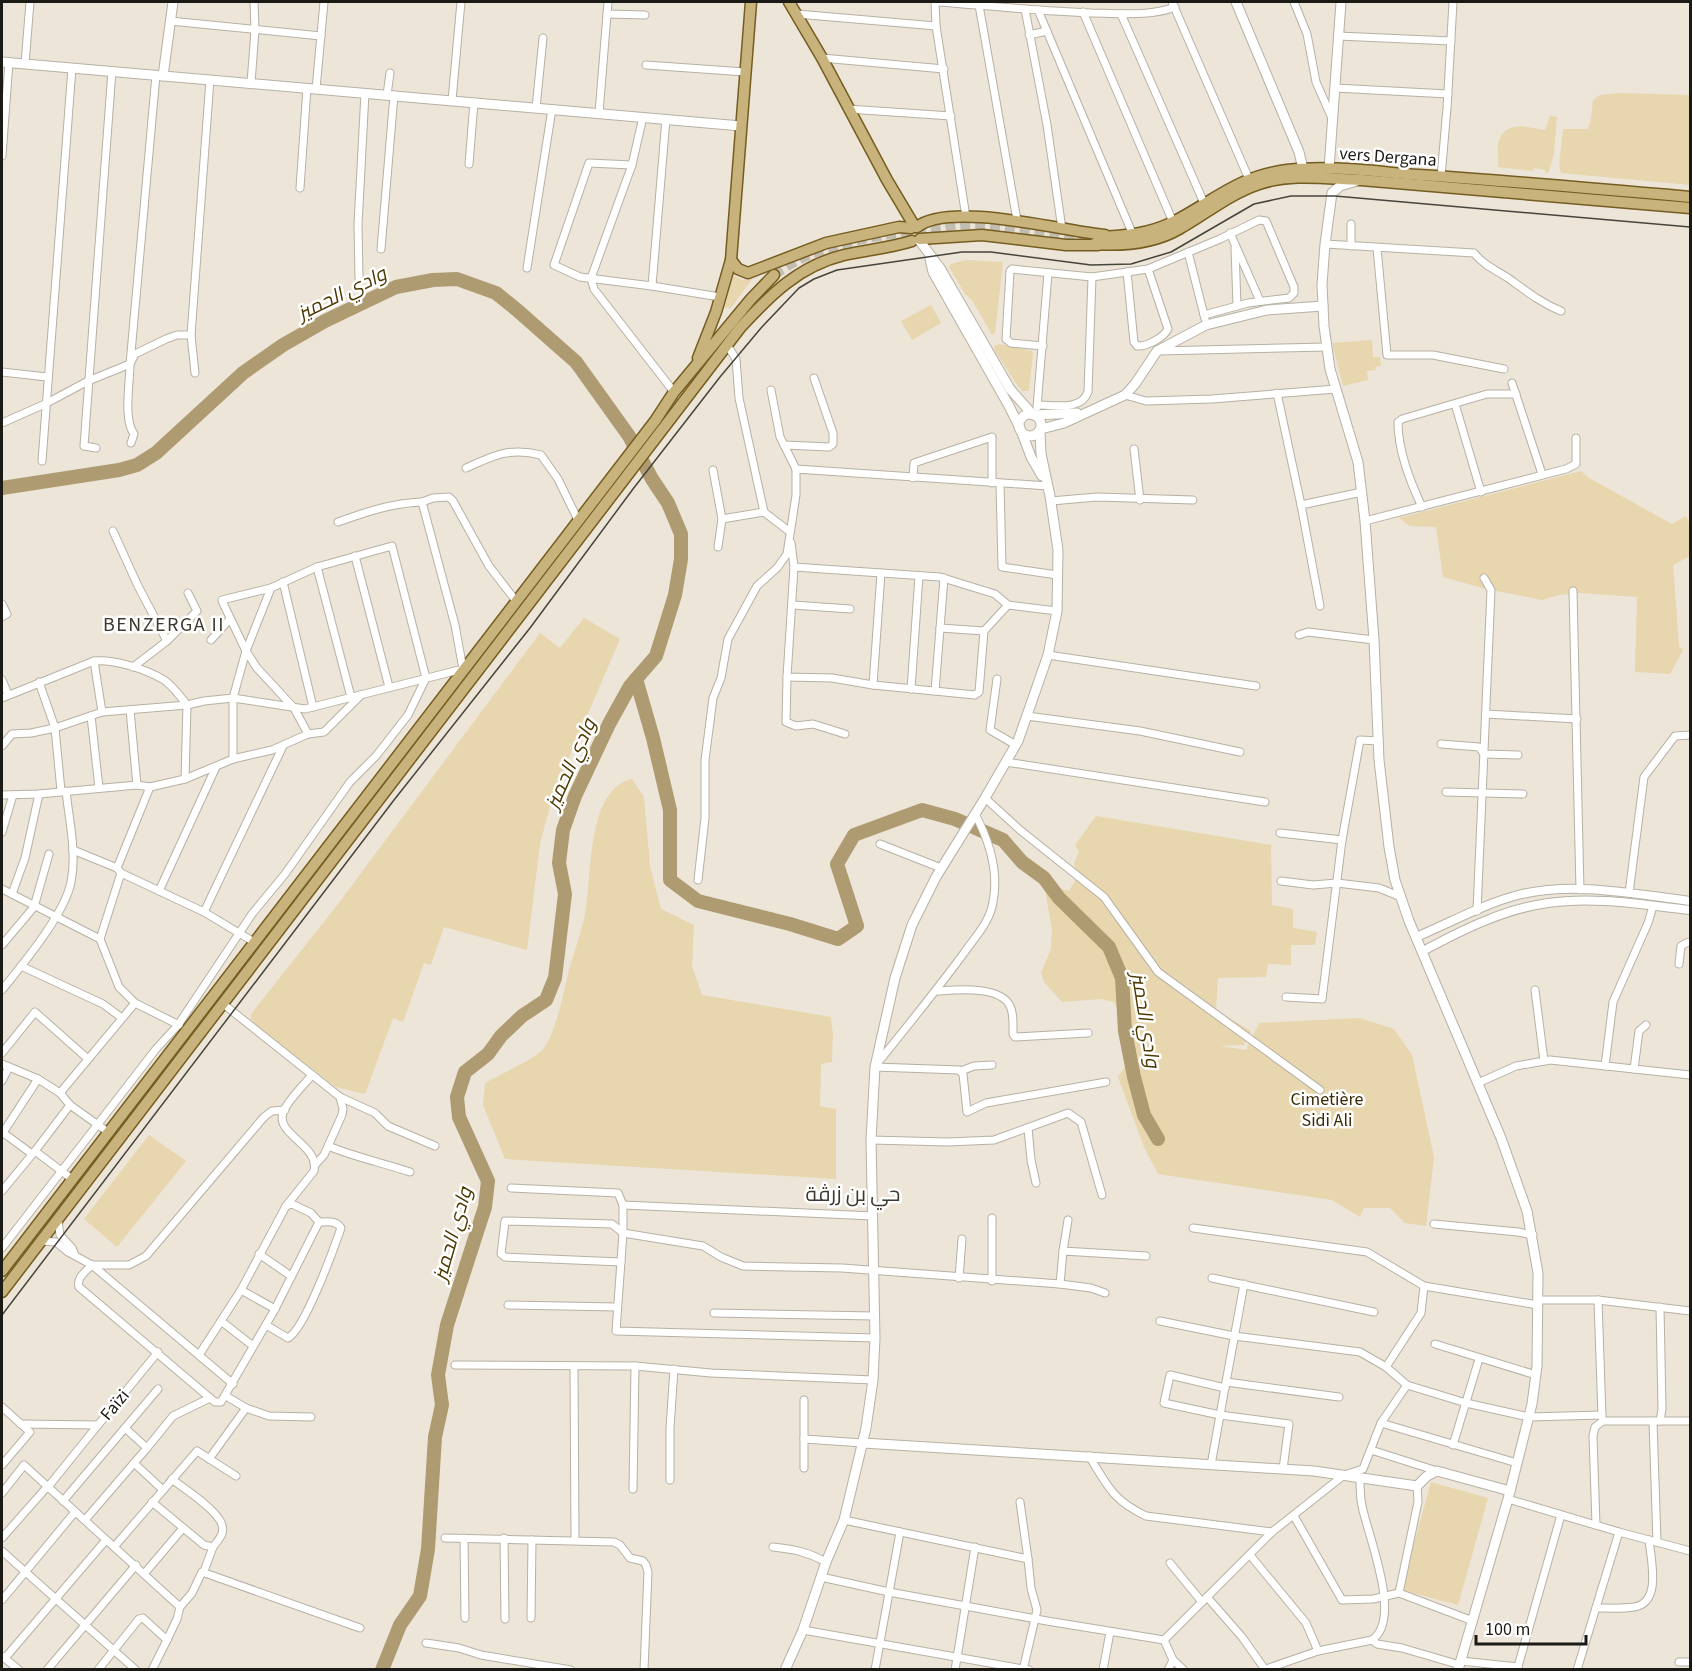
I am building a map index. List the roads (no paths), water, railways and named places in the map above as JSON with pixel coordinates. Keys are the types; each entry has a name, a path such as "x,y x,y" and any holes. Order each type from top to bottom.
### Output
{"main road":[{"path":"159,75 173,2"},
{"path":"695,367 731,260 751,2"},
{"path":"789,2 822,58 903,209 915,218 919,225"},
{"path":"1236,2 1299,152 1303,169"},
{"path":"1329,169 1331,116 1341,2"},
{"path":"5,62 741,126"},
{"name":"vers Dergana","path":"1096,240 1117,241 1173,222 1249,179 1267,173 1303,169 1441,177 1504,187 1605,190 1690,197"},
{"path":"1316,178 1332,193"},
{"path":"2,1271 188,1032 222,1003 727,345 764,303 792,278 805,270 841,256 917,240 952,236 982,235 1066,245 1160,237 1178,230 1227,198 1263,183 1316,178 1504,187 1602,201 1690,208"},
{"path":"1361,180 1341,186 1332,193 1322,285 1327,347 1336,389 1358,462 1362,492 1374,640 1379,760 1389,847 1395,880 1416,937 1501,1138 1527,1210 1538,1273 1536,1375 1529,1417 1460,1665"},
{"path":"1602,201 1601,195 1605,190"},
{"path":"899,227 903,209"},
{"path":"731,260 738,269 748,273 826,243 899,227 966,217 1017,220 1117,241"},
{"path":"785,1670 803,1630 826,1562 844,1520 863,1443 873,1380 875,1338 871,1140 874,1066 895,978 912,925 942,868 1016,745 1048,654 1057,611 1058,550 1041,454 1041,423 1010,389 949,292 933,272 930,256 917,240 907,233 919,225 927,226 927,235 933,239"},
{"path":"884,230 890,239 889,244 884,247"},
{"path":"695,367 750,293 770,271 788,258"},
{"path":"2,1292 58,1221 188,1032 254,942 652,425 674,392 752,299 777,275 739,324 707,372"},
{"path":"1021,431 1032,436 1041,430 1064,423 1125,395 1157,351 1205,320 1268,310 1323,306"},
{"path":"965,319 1021,431 1031,457 1048,486"},
{"path":"1021,431 1021,419 1027,415 1085,412"},
{"path":"863,1443 1283,1469 1417,1486 1427,1476 1437,1471 1509,1495"}],"street":[{"path":"25,64 30,2"},
{"path":"251,83 255,30 254,2"},
{"path":"300,188 311,88 321,36 324,2"},
{"path":"452,100 461,2"},
{"path":"599,113 608,2"},
{"path":"934,2 966,217"},
{"path":"939,2 1121,14 1161,13 1174,4 1249,179"},
{"path":"1294,2 1307,34 1316,82 1331,116"},
{"path":"1441,177 1453,2"},
{"path":"979,5 1017,220"},
{"path":"1028,7 1029,36 1047,125 1062,229"},
{"path":"1038,10 1133,235"},
{"path":"1083,12 1173,222"},
{"path":"607,14 645,15"},
{"path":"797,14 936,26"},
{"path":"1121,14 1204,203"},
{"path":"170,21 321,36"},
{"path":"1029,36 1047,31"},
{"path":"1338,36 1451,41"},
{"path":"536,108 543,38"},
{"path":"822,58 944,69"},
{"path":"2,156 5,62"},
{"path":"646,65 744,72"},
{"path":"42,461 72,68"},
{"path":"96,448 84,446 112,71"},
{"path":"381,249 391,95 390,73"},
{"path":"131,443 134,434 130,429 128,412 130,364 159,75"},
{"path":"195,373 191,335 210,80"},
{"path":"1335,88 1448,94"},
{"path":"358,279 358,224 365,93"},
{"path":"469,164 474,102"},
{"path":"527,268 552,109"},
{"path":"849,109 951,116"},
{"path":"643,117 632,165 591,278 594,289 674,392"},
{"path":"652,286 666,119"},
{"path":"632,165 590,163 554,265 580,277 720,297"},
{"path":"1043,346 1011,343 1005,335 1010,271 1014,269 1092,277 1148,269 1259,220 1264,220 1268,223 1295,290 1289,298 1237,306 1205,320 1188,252"},
{"path":"1351,224 1351,246"},
{"path":"1230,233 1260,301"},
{"path":"1234,244 1237,306"},
{"path":"1325,244 1474,253 1484,265 1506,277 1541,303 1561,311"},
{"path":"1377,248 1387,355 1433,355 1504,369"},
{"path":"1127,272 1134,342 1137,346 1143,346 1166,334 1168,329 1148,269"},
{"path":"1034,415 1038,405 1048,273"},
{"path":"1038,405 1073,405 1083,401 1086,396 1092,277"},
{"path":"2,423 88,381 130,364 135,354 166,339 177,335 191,335"},
{"path":"727,345 736,358 739,398 764,512 790,530 795,567 786,722 796,726 813,724 845,734"},
{"path":"1157,351 1327,347"},
{"path":"2,372 47,377"},
{"path":"783,445 829,447 833,444 833,433 814,378"},
{"path":"1512,383 1542,474"},
{"path":"1125,395 1146,401 1212,399 1336,389"},
{"path":"699,880 705,818 705,760 713,698 721,678 728,639 757,586 777,568 787,554 796,495 796,469 783,445 771,390"},
{"path":"1277,393 1320,606"},
{"path":"1422,507 1412,484 1398,436 1398,422 1487,394 1516,394"},
{"path":"1455,404 1481,492"},
{"path":"913,478 914,463 992,437 1002,567 1057,575"},
{"path":"1365,521 1566,469 1576,464 1576,438"},
{"path":"1134,449 1140,500"},
{"path":"466,468 498,453 524,450 541,455 558,479 578,520"},
{"path":"796,469 1048,486"},
{"path":"713,470 722,519 717,547"},
{"path":"1301,505 1362,492"},
{"path":"338,522 381,507 449,497 489,566 516,601"},
{"path":"1051,501 1097,497 1193,500"},
{"path":"2,746 12,734 55,728 102,712 187,705 233,698 294,708 313,707 464,669 455,625 422,502"},
{"path":"722,519 764,512"},
{"path":"113,531 167,641"},
{"path":"2,1248 156,1049 188,1032 239,934 252,914 285,874 350,782 376,756 408,715 426,678 392,546 317,567 271,588 222,600 246,651 257,668 294,708 308,734"},
{"path":"355,556 389,687"},
{"path":"317,567 351,697"},
{"path":"795,567 944,578 995,594 1008,605 1057,611"},
{"path":"873,685 881,573"},
{"path":"911,688 919,576"},
{"path":"935,691 944,578"},
{"path":"1476,926 1474,912 1491,590 1484,578"},
{"path":"284,582 313,707"},
{"path":"233,759 233,698 246,651 271,588"},
{"path":"1574,591 1580,890"},
{"path":"133,667 167,641 196,611 188,593"},
{"path":"2,604 7,614 2,617"},
{"path":"793,605 850,609"},
{"path":"787,677 832,678 873,685 978,694 984,631 1008,605"},
{"path":"211,640 230,619"},
{"path":"940,628 984,631"},
{"path":"1299,635 1308,632 1374,640"},
{"path":"1048,654 1256,686"},
{"path":"2,680 5,696 94,661 107,660 133,667 164,680 187,705 185,780"},
{"path":"94,661 102,712"},
{"path":"998,679 990,730 1016,745"},
{"path":"2,990 56,918 71,883 73,850 55,728 39,682"},
{"path":"2,795 137,785 150,787 185,780 233,759 283,746 308,734 324,732 361,695"},
{"path":"130,710 137,785"},
{"path":"1486,714 1577,719"},
{"path":"91,716 99,788"},
{"path":"1027,716 1140,731 1240,752"},
{"path":"1629,893 1644,777 1675,736 1690,735"},
{"path":"1286,997 1322,999 1342,840 1360,740 1379,741"},
{"path":"1441,744 1479,747 1484,754"},
{"path":"204,912 283,746"},
{"path":"1484,754 1518,755"},
{"path":"1006,762 1265,802"},
{"path":"159,891 216,767"},
{"path":"150,787 119,871 100,939 119,987 135,1003 188,1032"},
{"path":"1446,792 1523,794"},
{"path":"12,894 25,858 39,794"},
{"path":"2,832 13,795"},
{"path":"985,798 1020,831 1104,897 1158,972 1320,1090"},
{"path":"874,1066 937,991 988,919 993,904 996,880 993,860 975,814"},
{"path":"1280,833 1342,840"},
{"path":"880,844 942,868"},
{"path":"73,850 204,912 254,942"},
{"path":"2,945 34,907 49,854"},
{"path":"1281,881 1313,885 1337,883 1379,888 1401,897"},
{"path":"2,889 100,939"},
{"path":"1416,937 1520,895 1550,890 1629,893 1690,901"},
{"path":"1642,905 1644,895"},
{"path":"1423,951 1514,910 1550,902 1591,901 1690,910"},
{"path":"1605,1066 1613,1002 1648,923 1653,906"},
{"path":"1679,964 1681,946 1690,942"},
{"path":"21,966 103,1004 122,1018"},
{"path":"937,991 968,989 999,995 1010,1006 1015,1037 1088,1033"},
{"path":"1534,990 1544,1061"},
{"path":"60,1093 135,1003"},
{"path":"222,1003 340,1097 375,1113 388,1126 435,1146"},
{"path":"2,1053 35,1012 88,1059"},
{"path":"1634,1069 1639,1031 1646,1024"},
{"path":"1478,1083 1516,1066 1544,1061 1690,1075"},
{"path":"874,1066 961,1071 974,1066 992,1065"},
{"path":"2,1081 5,1066 38,1079 60,1093 70,1105 108,1132"},
{"path":"961,1071 967,1112 986,1103 1106,1082"},
{"path":"312,1075 282,1117 285,1126 312,1155 315,1165"},
{"path":"38,1079 2,1133 72,1179"},
{"path":"199,1355 241,1290 286,1206 324,1155 344,1108 340,1097"},
{"path":"2,1191 70,1105"},
{"path":"285,1110 272,1111 264,1117 147,1256 129,1265 92,1265 79,1278 79,1287 218,1403 223,1401 233,1384 320,1222"},
{"path":"871,1140 948,1142 994,1140 1068,1113 1081,1122 1101,1195"},
{"path":"1028,1128 1030,1160 1036,1183"},
{"path":"328,1146 357,1158 383,1163 410,1172"},
{"path":"511,1188 618,1193 623,1205 623,1233 616,1331 875,1338"},
{"path":"266,1325 288,1338 294,1335 322,1278 341,1227 333,1221 320,1222 311,1213 292,1204 286,1206"},
{"path":"623,1205 873,1216"},
{"path":"992,1218 992,1281"},
{"path":"1060,1284 1068,1220"},
{"path":"58,1221 60,1241 68,1252 74,1253 92,1265 233,1384"},
{"path":"621,1262 505,1257 501,1254 505,1221 612,1224 623,1233 703,1246 743,1266 875,1271 1060,1284 1091,1288 1105,1293"},
{"path":"1434,1224 1533,1235"},
{"path":"1193,1228 1367,1252 1424,1286 1538,1303 1598,1300 1690,1311"},
{"path":"959,1278 962,1239"},
{"path":"41,1241 60,1241"},
{"path":"1063,1251 1146,1256"},
{"path":"259,1254 291,1276"},
{"path":"99,1271 106,1264"},
{"path":"1212,1278 1374,1312"},
{"path":"1211,1465 1244,1284"},
{"path":"1386,1367 1421,1312 1424,1286"},
{"path":"241,1290 274,1309"},
{"path":"1596,1525 1593,1432 1603,1418 1598,1300"},
{"path":"508,1305 617,1307"},
{"path":"1596,1608 1633,1608 1642,1605 1649,1599 1652,1589 1657,1421 1662,1409 1660,1307"},
{"path":"714,1313 875,1316"},
{"path":"221,1321 253,1346"},
{"path":"1160,1321 1234,1336 1360,1352 1386,1367 1407,1385 1529,1417 1690,1420"},
{"path":"1435,1344 1536,1375"},
{"name":"Faïzi","path":"21,1424 98,1425 158,1353"},
{"path":"1453,1445 1479,1359"},
{"path":"455,1365 635,1366 711,1373 873,1380"},
{"path":"574,1366 575,1540"},
{"path":"633,1489 635,1366"},
{"path":"670,1480 670,1428 674,1369"},
{"path":"1283,1469 1289,1424 1220,1415 1164,1403 1170,1375 1225,1385 1339,1397"},
{"path":"1164,1640 1272,1532 1344,1475 1363,1469 1381,1423 1407,1385"},
{"path":"63,1501 158,1389"},
{"path":"226,1396 246,1408 269,1416 311,1417"},
{"path":"85,1520 174,1416 210,1398"},
{"path":"804,1400 804,1468"},
{"path":"2,1407 30,1432 2,1465"},
{"path":"209,1459 246,1408"},
{"path":"1381,1423 1517,1463"},
{"path":"2,1538 48,1487 98,1425"},
{"path":"125,1428 147,1448"},
{"path":"804,1439 863,1443"},
{"path":"1371,1450 1437,1471"},
{"path":"114,1547 197,1451 236,1476"},
{"path":"1089,1456 1115,1496 1129,1508 1146,1516 1272,1532"},
{"path":"134,1463 163,1490"},
{"path":"2,1493 24,1465 75,1512"},
{"path":"1170,1563 1242,1637 1264,1669 1318,1651 1372,1640 1379,1636 1383,1622 1384,1596 1375,1551 1362,1505 1360,1478"},
{"path":"152,1670 177,1619 180,1607 192,1593 204,1571 213,1546 222,1533 222,1525 216,1514 172,1479"},
{"path":"1399,1593 1418,1502 1417,1486"},
{"path":"48,1487 180,1607"},
{"path":"1509,1495 1561,1515 1690,1551"},
{"path":"152,1502 204,1545 213,1546"},
{"path":"803,1630 1025,1669 1037,1610 1031,1588 1020,1503"},
{"path":"2,1600 75,1512"},
{"path":"1372,1640 1377,1644 1402,1648 1460,1665 1518,1669 1561,1515"},
{"path":"1294,1516 1342,1600 1373,1599 1399,1593 1473,1621"},
{"path":"844,1520 1028,1559"},
{"path":"144,1574 183,1528"},
{"path":"875,1670 900,1532"},
{"path":"1577,1670 1619,1532"},
{"path":"445,1538 575,1540 614,1542 620,1545 630,1558 642,1561 648,1572 644,1670"},
{"path":"464,1539 465,1618"},
{"path":"504,1539 505,1619"},
{"path":"19,1670 3,1657 106,1540"},
{"path":"531,1618 532,1540"},
{"path":"773,1547 799,1550 826,1562"},
{"path":"955,1670 975,1547"},
{"path":"2,1551 136,1670"},
{"path":"1250,1555 1306,1623 1318,1651"},
{"path":"47,1670 136,1565"},
{"path":"204,1571 238,1586 360,1628"},
{"path":"821,1577 1035,1619 1164,1640"},
{"path":"98,1670 137,1622 143,1618 167,1640"},
{"path":"1103,1670 1110,1632"},
{"path":"1164,1640 1173,1660 1184,1670"},
{"path":"426,1643 571,1670"},
{"path":"1168,1670 1173,1660"},
{"path":"1678,1662 1690,1662"}],"waterway":[{"name":"وادي الحميز","path":"2,488 119,470 137,465 156,453 243,373 283,345 325,321 396,287 433,280 457,279 496,293 576,362 629,436 668,503 681,534 681,559 675,595 656,656 630,686 609,724 575,796 563,830 559,863 565,894 555,978 546,1000 522,1016 501,1036 488,1054 465,1072 457,1097 459,1117 488,1181 485,1207 447,1325 438,1375 442,1405 435,1437 428,1549 420,1596 400,1625 382,1670"},
{"name":"وادي الحميز","path":"636,679 670,810 670,880 698,901 790,924 838,939 857,926 837,864 854,835 922,810 955,819 1003,840 1022,862 1044,878 1059,898 1109,947 1122,978 1125,1031 1134,1077 1144,1115 1158,1139"}],"tunnel":[{"path":"774,275 814,253 836,246 858,240 949,226 1002,226 1088,237"}],"tram line":[{"path":"2,1315 394,800 530,628 633,489 720,377 761,328 799,288 837,270 962,252 991,252 1091,265 1131,264 1171,252 1254,204 1291,196 1335,196 1690,227"}],"district":[{"name":"BENZERGA II","path":"164,625"},
{"name":"حي بن زرڤة","path":"853,1194"}],"park label":[{"name":"Cimetière Sidi Ali","path":"1327,1109"}]}
